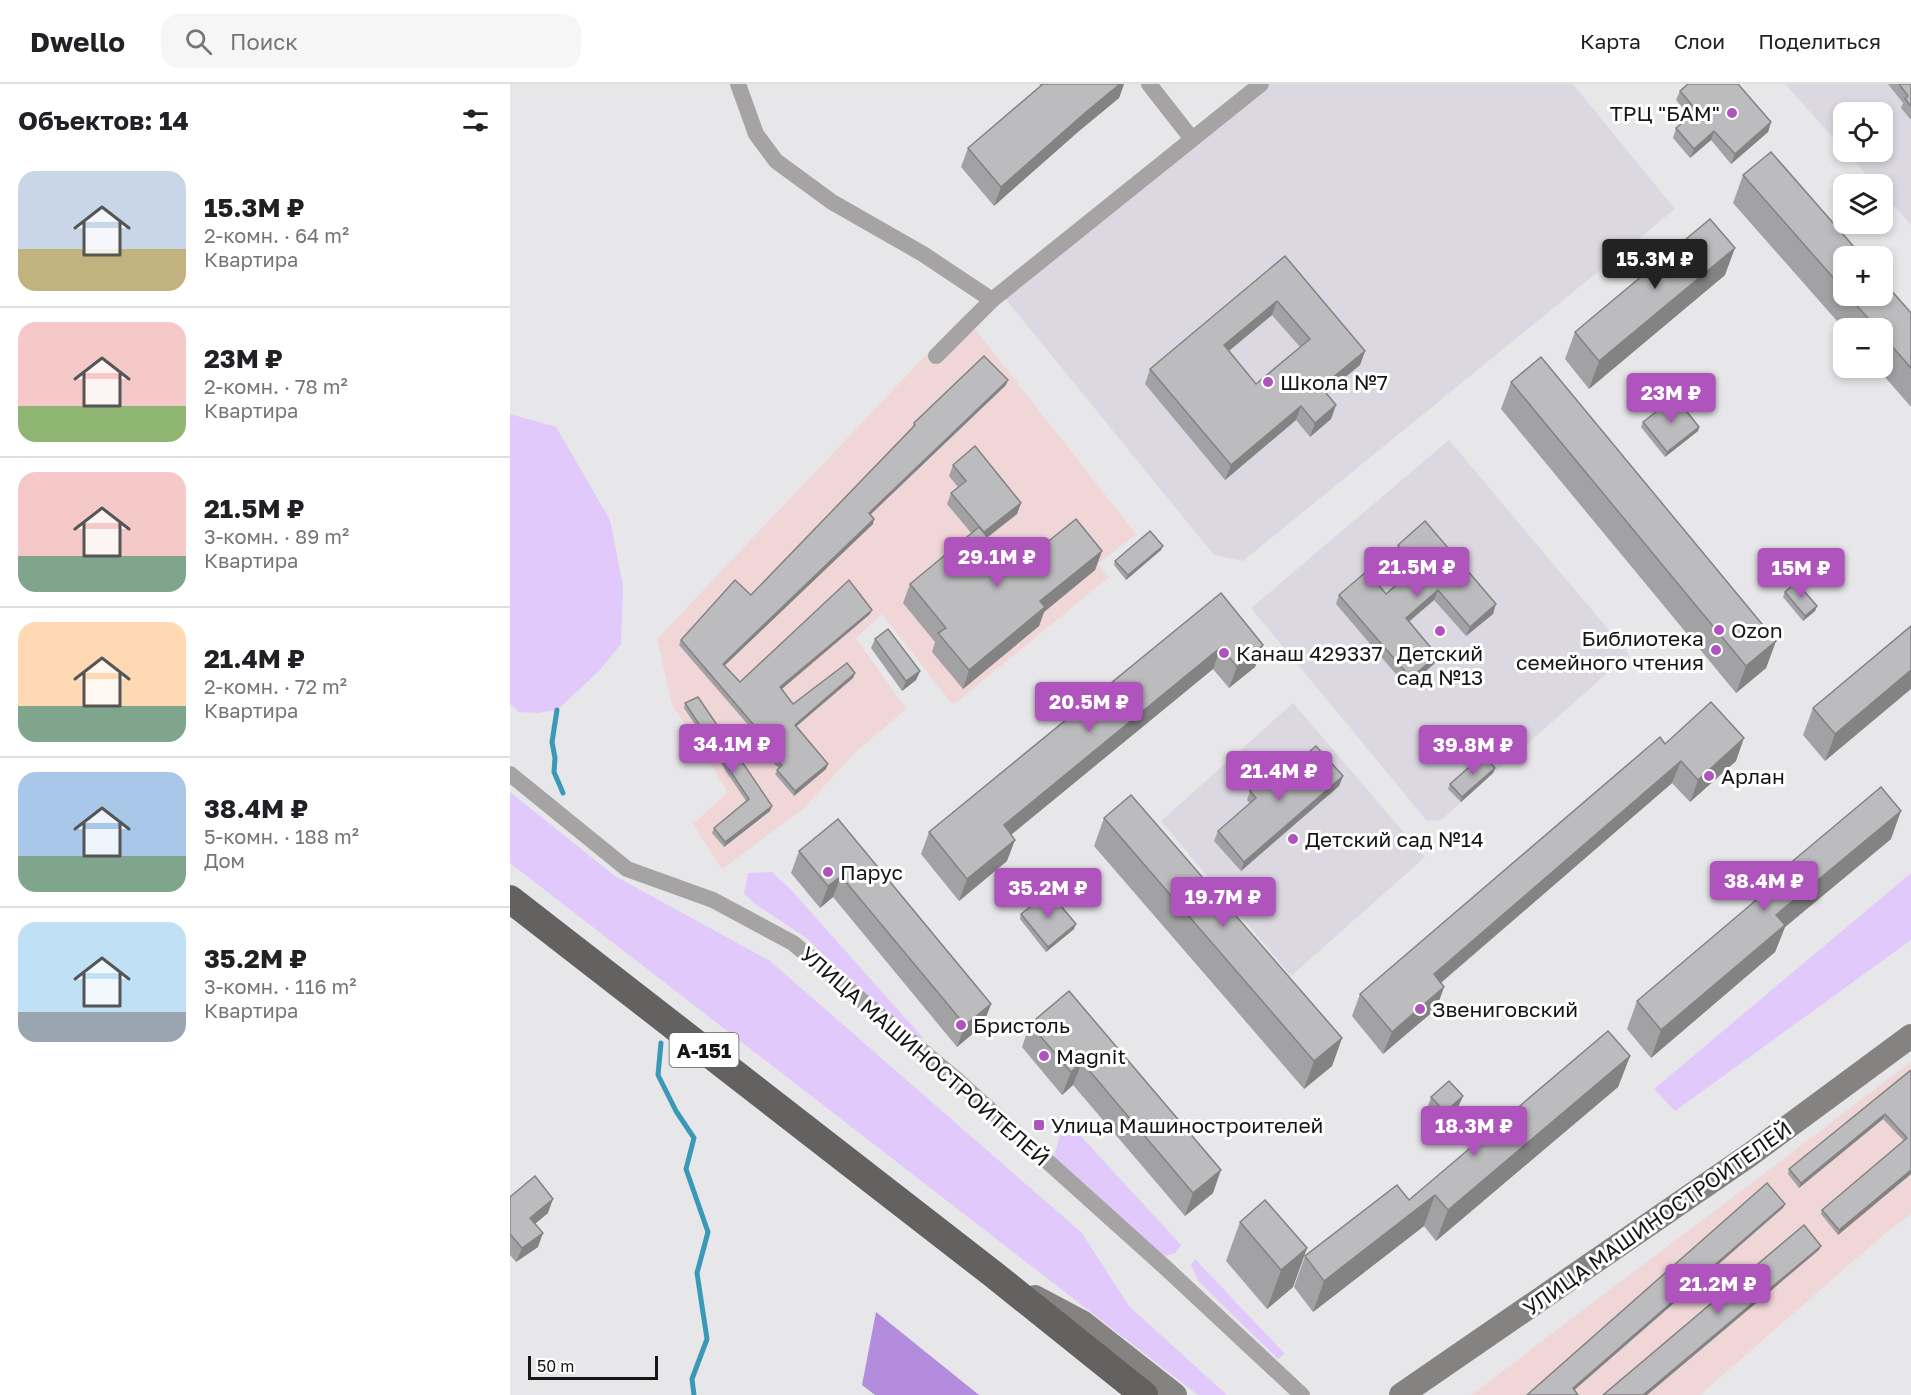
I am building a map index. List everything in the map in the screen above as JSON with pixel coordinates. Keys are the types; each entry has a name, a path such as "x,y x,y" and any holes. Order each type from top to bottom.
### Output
{"highway":[{"name":"А-151","path":"510,899 993,1274 1144,1395"}],"main road":[{"name":"УЛИЦА МАШИНОСТРОИТЕЛЕЙ","path":"1401,1395 1751,1154 1911,1036"},
{"path":"993,1274 1082,1322 1175,1395"}],"street":[{"path":"738,84 756,134 776,161 832,202 923,254 992,300"},
{"path":"1149,84 1192,140"},
{"path":"936,356 992,300 1261,84"},
{"name":"УЛИЦА МАШИНОСТРОИТЕЛЕЙ","path":"510,774 627,869 713,900 793,943 957,1080 1168,1270 1302,1395"}],"shaded area":[{"name":"Школа №7","path":"1268,84 1573,84 1675,209 1243,561 1214,555 1004,297"},
{"path":"1785,84 1911,84 1911,225 1893,204 1893,174 1866,174 1855,162 1893,162 1893,102 1833,102 1833,138"},
{"path":"964,315 1136,534 1098,564 1109,577 953,705 882,614 856,638 906,709 857,751 803,809 722,869 693,824 728,792 672,704 657,639"},
{"path":"510,414 556,427 610,520 623,586 621,644 599,671 557,710 538,713 519,712 510,704"},
{"name":"Детский сад №13","path":"1449,440 1629,654 1441,820 1427,821 1251,608"},
{"name":"Детский сад №14","path":"1293,703 1425,857 1291,976 1161,821"},
{"path":"510,792 615,876 770,961 1082,1233 1129,1306 1227,1395 1198,1395 510,863"},
{"path":"772,872 792,891 923,1038 916,1039 844,977 808,939 755,904 744,894 748,873"},
{"path":"1911,873 1911,940 1675,1111 1654,1089"},
{"path":"1911,1062 1911,1214 1882,1236 1700,1395 1471,1395"},
{"path":"1065,1119 1181,1245 1175,1253 1165,1256 1053,1159"},
{"path":"1195,1259 1285,1354 1278,1359 1198,1281 1191,1265"},
{"path":"876,1312 979,1395 875,1395 862,1385"}],"building":[{"path":"1043,84 1120,84 1001,187 968,148"},
{"path":"1688,84 1738,84 1771,122 1735,154 1714,131 1694,149 1676,128 1697,111 1680,91"},
{"path":"1899,84 1911,84 1911,106 1905,99 1908,96"},
{"path":"1771,152 1833,223 1833,234 1843,234 1853,246 1833,246 1833,277 1743,175"},
{"path":"1710,219 1735,248 1599,361 1575,332"},
{"path":"1285,256 1365,351 1321,387 1336,405 1315,423 1301,406 1231,465 1150,369","holes":["1277,301 1310,339 1256,384 1224,345"]},
{"path":"1893,293 1911,313 1911,368 1893,348 1893,318 1868,318 1857,306 1893,306"},
{"path":"984,356 1008,380 869,513 874,519 723,664 740,682 849,580 872,610 780,687 793,704 847,663 855,673 795,725 828,764 795,791 777,770 782,765 752,738 759,731 681,640 735,580 751,595 915,425 914,423"},
{"path":"1541,357 1776,641 1746,666 1511,382"},
{"path":"1675,397 1699,427 1667,452 1643,422"},
{"path":"975,446 1021,503 984,532 951,493 966,481 953,465"},
{"path":"1076,519 1102,551 1040,601 1045,607 969,670 938,633 946,628 910,584 979,527 1014,569"},
{"path":"1425,521 1496,604 1470,627 1438,590 1406,618 1437,655 1411,678 1339,595 1367,571 1386,594 1417,567 1398,545"},
{"path":"1150,531 1163,546 1128,575 1115,561"},
{"path":"1796,582 1817,606 1805,616 1785,592"},
{"path":"1221,593 1263,645 1237,667 1221,647 1004,825 1015,840 967,879 929,832"},
{"path":"1911,626 1911,670 1835,734 1813,708"},
{"path":"888,629 920,671 906,681 875,639"},
{"path":"698,697 772,806 725,842 714,828 749,799 685,703"},
{"path":"1711,702 1744,738 1698,780 1681,761 1434,974 1444,987 1392,1032 1360,994 1660,737 1665,744"},
{"path":"1316,746 1343,776 1244,862 1218,831 1256,798 1250,791 1277,767 1283,774"},
{"path":"1483,755 1495,768 1462,797 1450,784"},
{"path":"1881,787 1901,811 1776,915 1785,925 1661,1030 1637,1001 1761,896 1757,891"},
{"path":"1131,795 1342,1038 1314,1061 1104,818"},
{"path":"838,819 991,1004 965,1025 841,876 828,886 799,851"},
{"path":"1049,892 1076,924 1048,947 1021,914"},
{"path":"1069,991 1221,1170 1193,1193 1082,1062 1071,1072 1030,1024"},
{"path":"1608,1031 1630,1056 1448,1210 1435,1195 1324,1281 1305,1256 1397,1185 1409,1200"},
{"path":"1911,1070 1911,1170 1839,1230 1822,1210 1907,1138 1885,1114 1801,1183 1789,1169"},
{"path":"1449,1081 1463,1096 1445,1112 1431,1097"},
{"path":"535,1176 553,1199 530,1218 543,1233 522,1248 510,1234 510,1197"},
{"path":"1767,1183 1785,1204 1573,1388 1578,1395 1527,1395"},
{"path":"1265,1200 1307,1248 1281,1270 1240,1222"},
{"path":"1804,1225 1821,1246 1643,1395 1603,1395"}],"waterway":[{"path":"557,710 552,742 555,758 554,772 563,793"},
{"path":"661,1043 658,1075 676,1111 694,1138 686,1169 708,1232 697,1273 707,1339 692,1379 694,1395"}],"place":[{"name":"ТРЦ \"БАМ\"","path":"1732,113"},
{"name":"Школа №7","path":"1268,382"},
{"name":"Ozon","path":"1719,630"},
{"name":"Детский сад №13","path":"1440,631"},
{"name":"Библиотека семейного чтения","path":"1716,650"},
{"name":"Канаш 429337","path":"1224,653"},
{"name":"Арлан","path":"1709,776"},
{"name":"Детский сад №14","path":"1293,839"},
{"name":"Парус","path":"828,872"},
{"name":"Звениговский","path":"1420,1009"},
{"name":"Бристоль","path":"961,1025"},
{"name":"Magnit","path":"1044,1056"},
{"name":"Улица Машиностроителей","path":"1039,1125"}]}
